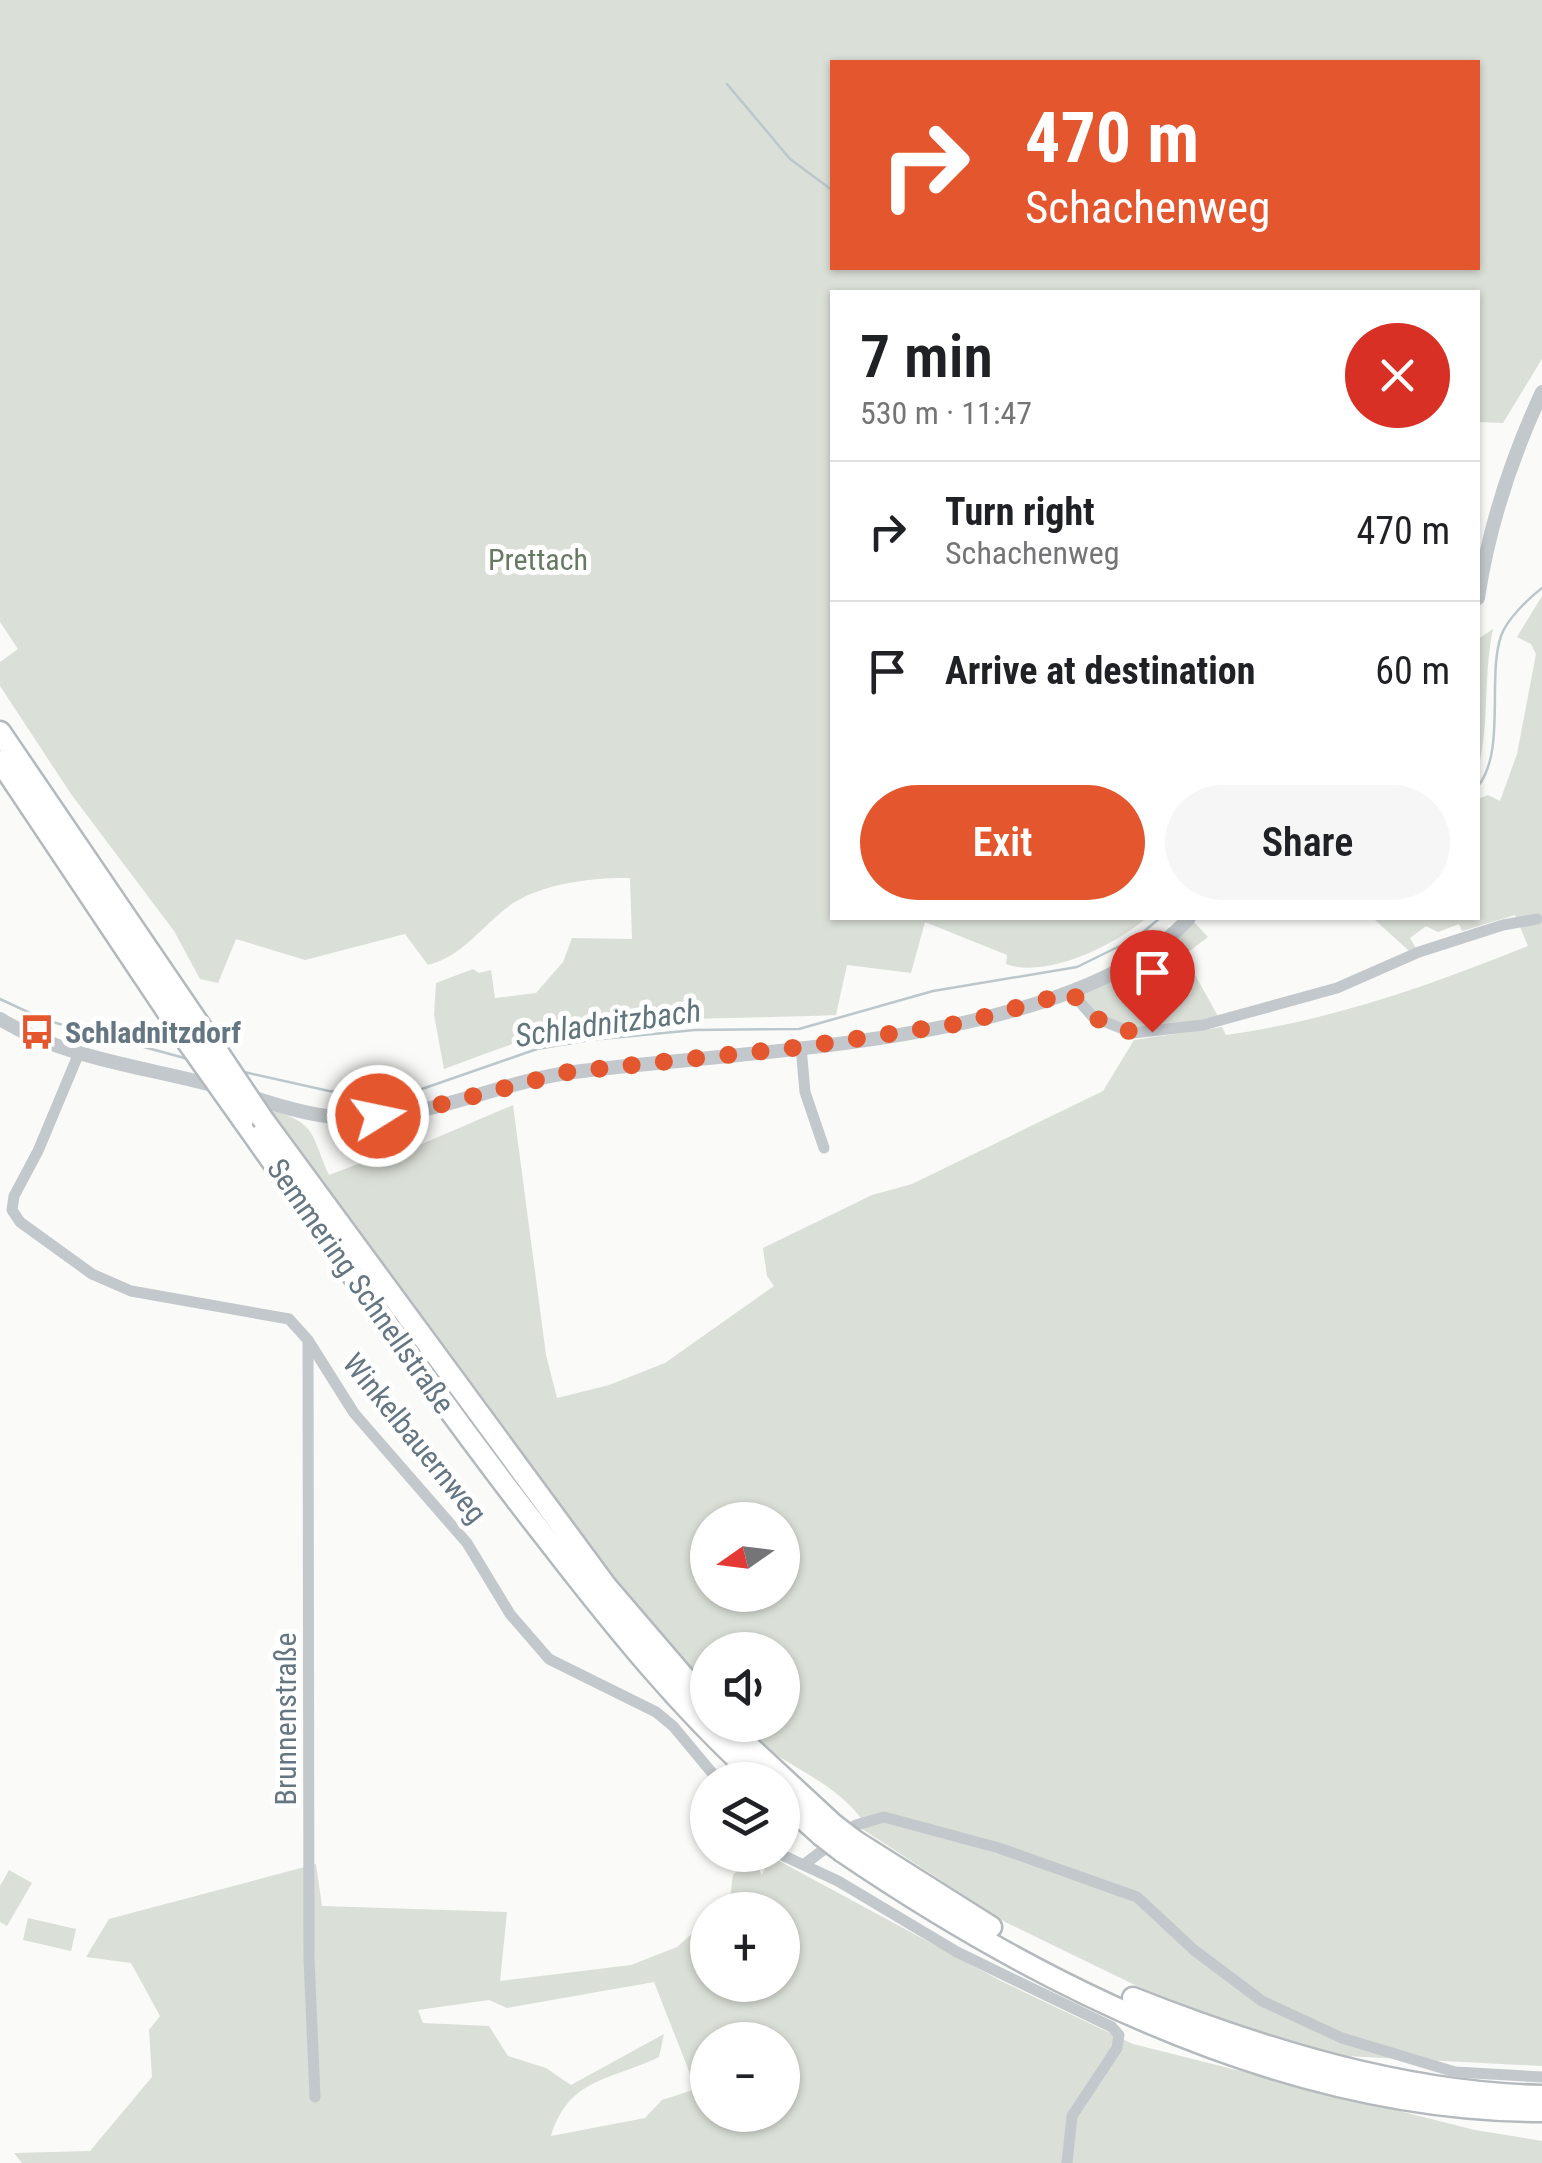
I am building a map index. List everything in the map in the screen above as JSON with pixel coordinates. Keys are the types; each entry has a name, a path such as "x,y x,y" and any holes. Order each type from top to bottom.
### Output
{"highway":[{"name":"Semmering Schnellstraße","path":"0,732 211,1042 254,1121 483,1458 630,1645 740,1762"},
{"name":"Semmering Schnellstraße","path":"0,761 187,1040 254,1121 594,1570 690,1684"},
{"path":"743,1742 828,1830"},
{"path":"800,1812 915,1901 1011,1954 1108,2003 1262,2066 1450,2106 1542,2111"},
{"path":"849,1846 1029,1949 1115,1992 1190,2021 1357,2071 1454,2090 1542,2096"}],"street":[{"path":"1480,586 1487,542 1504,482 1542,392"},
{"path":"1072,992 1093,1017 1134,1033 1202,1025 1337,988 1419,952 1503,925 1537,919"},
{"path":"0,1020 38,1040 79,1053 188,1078 288,1109 346,1118 419,1110 568,1072 801,1047 963,1023 1072,992 1142,957 1186,920"},
{"path":"801,1047 805,1092 824,1148"},
{"name":"Winkelbauernweg","path":"79,1053 14,1196 12,1210 20,1222 92,1274 131,1291 288,1319 308,1340 354,1412 467,1543 510,1614 549,1658 656,1712 703,1762"},
{"name":"Brunnenstraße","path":"308,1340 309,1958 315,2098"},
{"path":"806,1863 856,1824 884,1817 998,1848 1137,1897 1194,1950 1262,2002 1342,2038 1454,2072 1542,2076"},
{"path":"800,1861 957,1952 1112,2027 1119,2036 1116,2048 1072,2116 1067,2163"}],"green space":[{"name":"Prettach","path":"0,0 1542,0 1542,359 1503,423 1480,422 1480,290 830,290 830,920 1143,920 1117,939 1080,957 1041,967 1006,964 1007,955 925,922 911,973 847,965 836,1015 673,1020 576,1029 525,1040 444,1069 434,1015 436,983 473,969 479,973 491,970 495,998 536,993 563,962 572,938 632,939 630,878 551,887 521,898 451,955 428,965 405,934 305,960 236,939 218,983 200,979 174,931 71,794 0,686 0,662 18,649 0,622"},
{"path":"1542,596 1542,2066 1326,2055 1139,1987 1005,1922 856,1825 863,1821 850,1806 800,1769 800,1762 789,1762 758,1742 800,1742 800,1632 690,1632 690,1673 643,1621 384,1274 268,1109 296,1119 310,1131 329,1175 397,1149 417,1146 513,1105 546,1355 557,1398 609,1385 665,1363 774,1286 767,1276 763,1248 872,1195 912,1184 1103,1091 1134,1040 1222,1027 1226,1035 1342,1011 1417,988 1528,946 1515,915 1462,931 1459,924 1438,932 1426,926 1410,938 1416,948 1409,951 1375,920 1480,920 1480,798 1488,795 1500,801 1517,754 1536,654 1531,644 1517,637"},
{"path":"1493,629 1480,758 1480,638"},
{"path":"1193,921 1208,937 1184,955 1219,1018 1142,1028 1106,1020 1091,1010 1080,993 1146,961"},
{"path":"316,1864 322,1906 507,1912 500,1981 631,1965 677,1947 690,1935 690,2002 800,2002 800,1892 731,1892 736,1872 800,1872 1001,1981 1133,2044 1475,2130 1542,2141 1542,2163 22,2163 14,2153 90,2151 152,2077 149,2030 160,2016 131,1963 86,1957 109,1919"},
{"path":"9,1870 32,1883 7,1926 0,1922 0,1886"},
{"path":"28,1918 76,1929 71,1951 23,1940"}],"waterway":[{"path":"727,84 790,159 830,189"},
{"name":"Schladnitzbach","path":"1480,782 1494,734 1495,672 1501,636 1513,616 1542,588"},
{"name":"Schladnitzbach","path":"244,1072 329,1091 370,1095 419,1090 537,1049 590,1040 695,1030 799,1029 933,991 1077,967 1136,938 1158,920"},
{"name":"Schladnitzbach","path":"0,999 45,1020 188,1059"}],"place":[{"name":"Schladnitzdorf","path":"37,1032"}],"route":[{"path":"378,1116 419,1110 568,1072 801,1047 963,1023 1072,992 1093,1017 1114,1028 1152,1032"}]}
